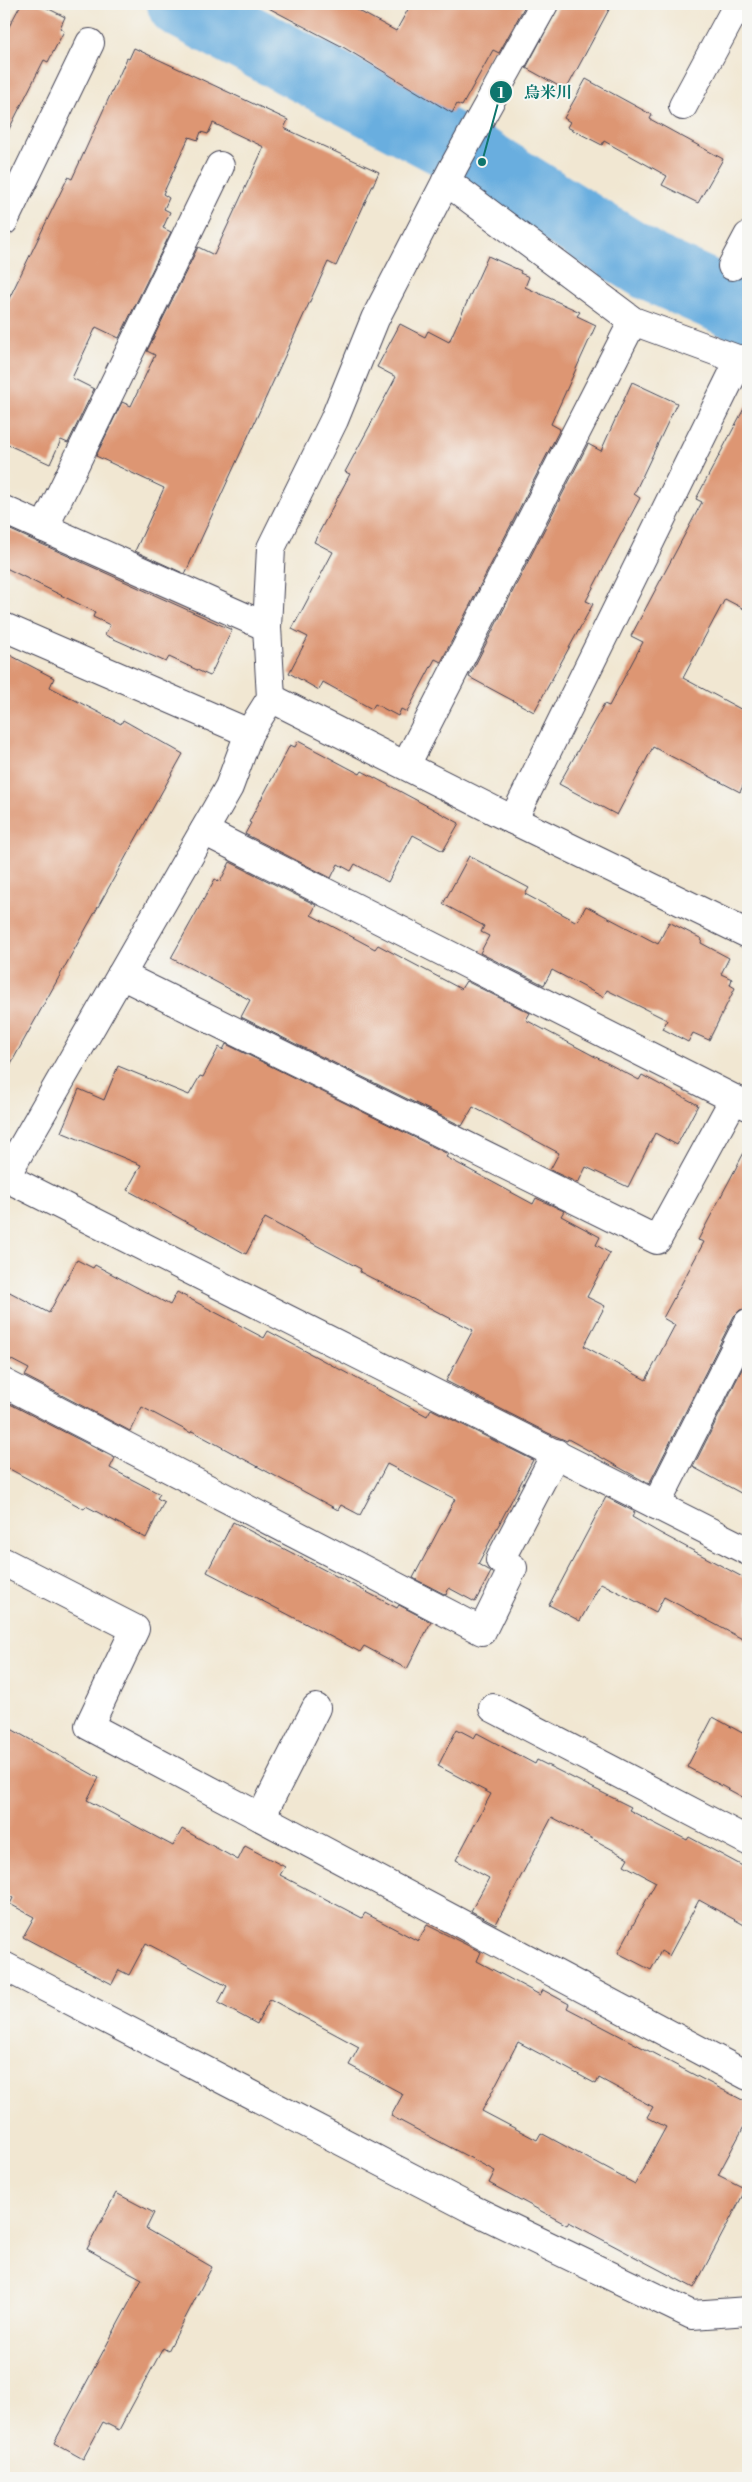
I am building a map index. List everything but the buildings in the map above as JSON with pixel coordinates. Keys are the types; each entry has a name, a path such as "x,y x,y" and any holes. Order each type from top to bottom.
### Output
{"street":[{"path":"544,4 450,174 375,320 334,420 271,548 267,627 270,698 249,733 229,787 4,1178 556,1453 748,1551"},
{"path":"683,106 738,4"},
{"path":"4,221 90,43"},
{"path":"44,528 220,166"},
{"path":"450,174 633,321 744,361 513,820"},
{"path":"732,266 748,236"},
{"path":"406,765 633,321"},
{"path":"4,510 267,627"},
{"path":"4,627 249,733"},
{"path":"270,698 513,820 748,934"},
{"path":"121,974 657,1240 741,1102 204,832"},
{"path":"656,1505 748,1323"},
{"path":"4,1383 482,1631 513,1568 500,1560 556,1453"},
{"path":"4,1562 135,1630 89,1726 748,2076"},
{"path":"260,1817 316,1708"},
{"path":"493,1708 748,1841"},
{"path":"4,1966 470,2208 692,2315 748,2311"}],"waterway":[{"path":"181,4 482,162 650,267 748,311"}],"place":[{"name":"烏米川","path":"482,162"}]}
